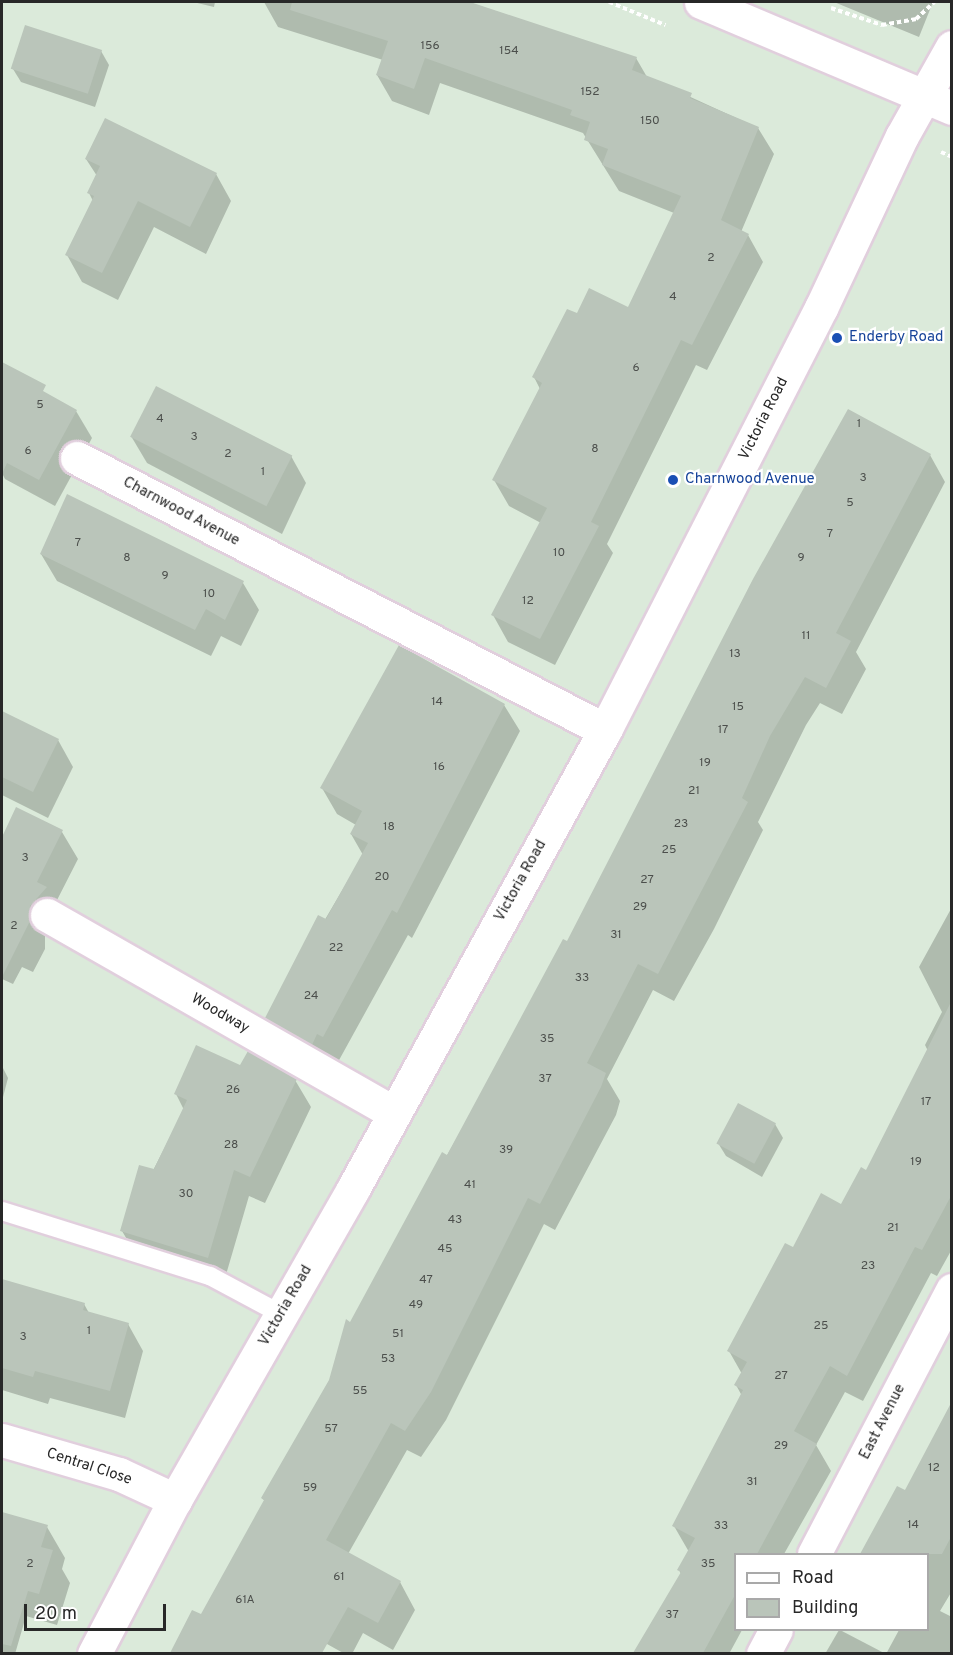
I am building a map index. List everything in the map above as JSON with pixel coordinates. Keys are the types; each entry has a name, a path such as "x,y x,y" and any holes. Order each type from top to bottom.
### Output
{"street":[{"path":"701,2 938,102"},
{"name":"Victoria Road","path":"94,1653 175,1500 281,1314 604,730 821,308 902,136 938,102 951,47"},
{"name":"Charnwood Avenue","path":"77,458 604,730"},
{"name":"Woodway","path":"47,915 393,1112"},
{"name":"East Avenue","path":"815,1553 951,1290"},
{"name":"Central Close","path":"2,1440 119,1474 175,1500"},
{"path":"763,1653 775,1631"}],"lane":[{"path":"2,1211 210,1276 281,1314"}],"path":[{"path":"824,6 882,25 916,19 934,2"}],"building":[{"path":"292,2 470,2 637,57 632,70 692,93 690,98 759,127 721,220 749,234 692,345 681,340 591,522 599,526 540,639 491,615 547,508 492,480 542,383 532,377 567,309 577,313 589,288 628,307 681,196 602,165 608,149 584,140 590,122 570,115 572,110 425,58 414,89 376,75 388,41 290,10"},
{"path":"25,25 102,50 88,94 11,69"},
{"path":"105,118 217,173 190,227 138,201 102,273 65,255 94,196 87,193 100,166 85,159"},
{"path":"2,362 46,385 43,391 77,410 39,480 7,463 2,474"},
{"path":"156,386 292,455 266,506 130,437"},
{"path":"848,409 931,454 836,633 851,641 826,688 805,677 770,736 742,798 748,802 658,974 638,964 587,1063 606,1073 601,1087 540,1204 528,1198 431,1392 405,1431 391,1423 326,1540 401,1581 378,1623 348,1607 322,1653 170,1653 192,1610 201,1614 264,1500 261,1498 329,1380 346,1319 350,1322 442,1152 447,1155 563,939 567,941 753,579"},
{"path":"67,494 244,581 225,620 206,609 195,630 40,554"},
{"path":"399,645 505,704 397,913 392,910 323,1037 317,1034 312,1045 265,1018 318,915 326,919 368,843 350,834 362,811 320,788"},
{"path":"2,711 59,739 33,792 2,777"},
{"path":"16,807 63,830 37,882 47,887 30,906 30,921 2,977 2,837"},
{"path":"951,1002 951,1196 922,1250 915,1247 847,1376 830,1366 794,1431 817,1444 758,1553 734,1553 734,1597 703,1653 633,1653 681,1572 677,1570 695,1538 672,1526 743,1390 734,1385 747,1362 727,1351 785,1243 793,1247 821,1193 841,1204 861,1167 866,1170"},
{"path":"196,1045 240,1065 248,1051 297,1079 250,1177 234,1170 208,1258 120,1231 139,1165 154,1169 187,1100 174,1094"},
{"path":"738,1103 776,1123 754,1164 716,1144"},
{"path":"2,1279 85,1303 83,1310 129,1323 110,1391 35,1371 33,1377 2,1368"},
{"path":"951,1403 951,1537 942,1554 861,1553 897,1486 905,1490"},
{"path":"2,1512 48,1525 41,1547 53,1550 39,1594 28,1591 11,1646 2,1644"}],"place":[{"name":"Enderby Road","path":"837,338"},
{"name":"Charnwood Avenue","path":"673,480"}]}
